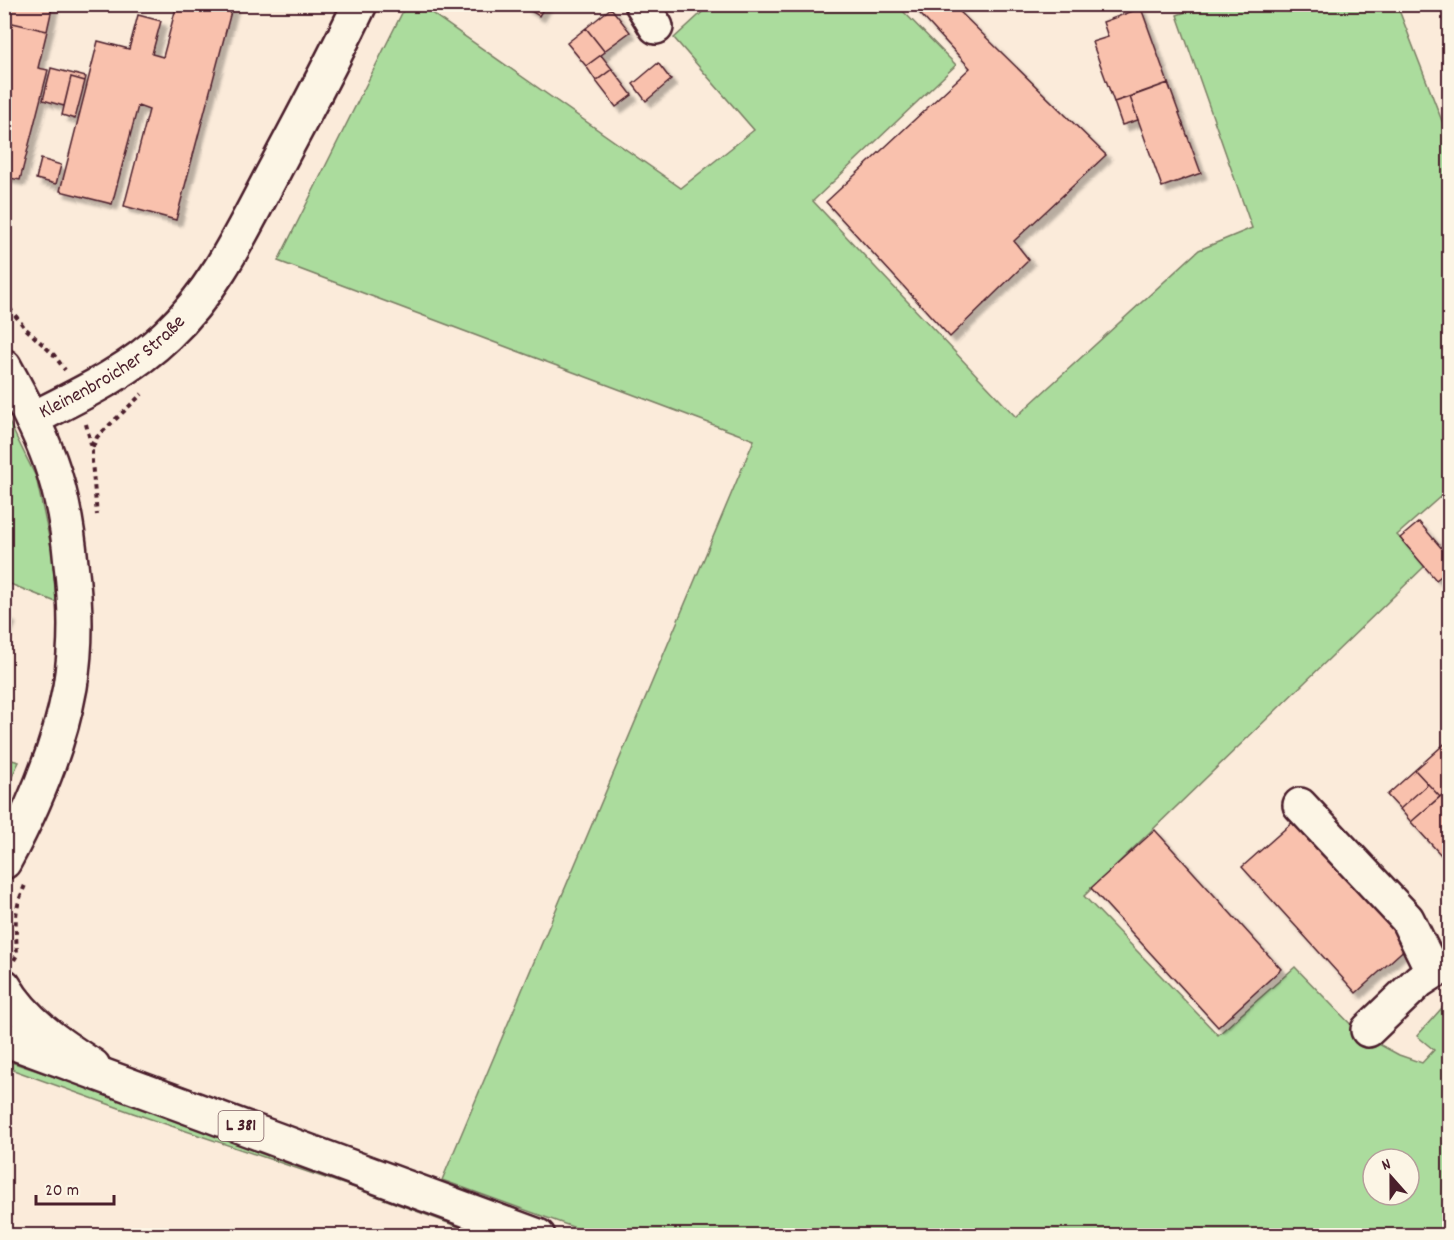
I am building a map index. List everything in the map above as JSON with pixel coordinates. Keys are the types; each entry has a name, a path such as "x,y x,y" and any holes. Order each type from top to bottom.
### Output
{"street":[{"name":"Kleinenbroicher Straße","path":"4,862 33,805 53,752 70,688 74,644 73,585 67,530 56,479 32,419 121,371 144,355 186,316 222,267 242,232 333,61 360,4"},
{"path":"4,366 32,419"},
{"path":"1300,805 1407,919 1441,968 1419,981 1368,1030"},
{"path":"4,986 21,1010 34,1023 64,1047 113,1078"},
{"name":"L 381","path":"4,1039 538,1236"}],"path":[{"path":"4,301 62,366 76,396 93,448"}],"green space":[{"path":"1208,4 1397,5 1449,139 1449,489 1397,535 1426,565 1084,896 1218,1035 1295,967 1360,1034 1399,1055 1422,1063 1434,1050 1417,1036 1449,1000 1449,1235 595,1235 442,1180 754,440 278,261 406,5 420,5 681,188 754,130 674,38 710,5 897,5 956,65 813,201 1016,417 1199,250 1252,228 1177,15"},
{"path":"4,412 36,477 52,551 56,602 5,582"},
{"path":"4,758 19,762 5,791"},
{"path":"5,1060 286,1155 502,1235 480,1235 352,1187 133,1113 5,1067"}],"building":[{"path":"4,4 53,4 47,31 4,21"},
{"path":"177,4 233,4 176,220 124,206 149,110 138,106 112,204 60,191 98,41 129,49 138,15 161,21 152,54 163,57"},
{"path":"527,4 546,4 539,16 525,7"},
{"path":"911,4 952,4 1106,155 1014,241 1029,260 950,337 826,202 970,68"},
{"path":"611,8 630,32 604,51 586,28"},
{"path":"1141,8 1168,83 1114,102 1092,42 1108,37 1103,22"},
{"path":"4,21 47,31 38,68 48,70 20,180 4,177"},
{"path":"586,28 605,52 586,66 567,43"},
{"path":"601,55 612,69 596,81 586,66"},
{"path":"658,63 671,80 646,101 633,84"},
{"path":"51,68 86,77 85,81 71,77 64,106 43,100"},
{"path":"612,69 632,95 616,107 596,81"},
{"path":"71,77 85,81 75,119 62,115"},
{"path":"1168,83 1201,173 1162,187 1130,97"},
{"path":"1130,97 1138,120 1122,125 1114,102"},
{"path":"41,159 61,165 56,184 36,179"},
{"path":"1419,522 1450,558 1450,569 1436,580 1400,538"},
{"path":"4,615 10,618 4,632"},
{"path":"1450,739 1450,788 1440,797 1415,770"},
{"path":"1415,770 1428,784 1400,809 1387,795"},
{"path":"1428,784 1440,797 1411,822 1400,809"},
{"path":"1450,788 1450,849 1442,856 1411,822"},
{"path":"1295,820 1409,945 1356,993 1242,867"},
{"path":"1155,830 1281,969 1218,1027 1091,888"},
{"path":"1450,849 1450,864 1442,856"},
{"path":"8,1229 21,1236 5,1236"}]}
